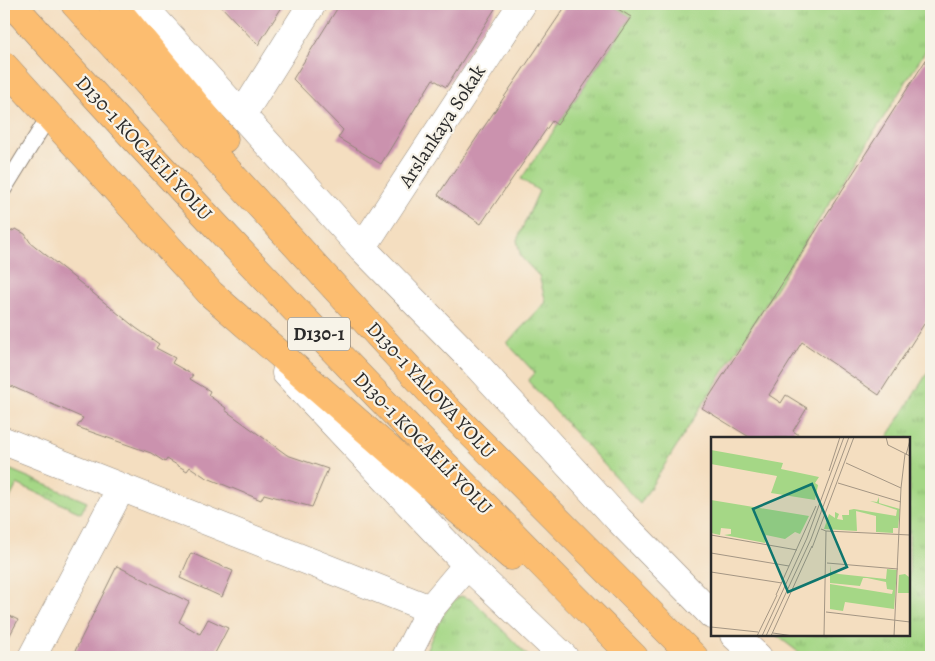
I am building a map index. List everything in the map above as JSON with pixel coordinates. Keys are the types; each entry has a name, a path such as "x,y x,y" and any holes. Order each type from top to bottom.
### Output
{"highway":[{"name":"D130-1 KOCAELİ YOLU","path":"12,4 85,86 414,435 634,657"},
{"name":"D130-1 YALOVA YOLU","path":"75,4 438,399 694,657"},
{"path":"112,4 438,399"},
{"path":"4,66 211,294 626,657"}],"street":[{"path":"141,4 362,248 472,360 619,520 711,614"},
{"path":"242,115 312,4"},
{"name":"Arslankaya Sokak","path":"362,248 522,4"},
{"path":"211,294 468,565 564,657"},
{"path":"4,441 430,609"},
{"path":"32,657 122,488"},
{"path":"406,657 430,609 468,565"},
{"path":"735,636 758,657"}],"lane":[{"path":"4,189 49,116"}],"green space":[{"path":"610,4 931,4 931,42 640,504 528,381 535,373 507,343 546,302 539,276 521,257 517,240 539,191 521,179 631,17"},
{"path":"931,367 931,657 805,657 777,636 910,636 910,437 888,437"},
{"path":"4,467 87,502 81,513 17,484 4,510"},
{"path":"461,596 473,600 529,657 423,657 444,615 455,600"}],"building":[{"path":"219,4 284,4 258,45"},
{"path":"340,4 498,4 446,87 433,79 381,164 338,138 343,130 293,79"},
{"path":"567,4 610,4 631,17 557,125 552,121 481,224 438,195"},
{"path":"931,52 931,313 879,395 802,342 769,395 781,403 786,395 807,408 793,431 799,435 798,437 749,437 702,408"},
{"path":"16,229 25,234 30,242 136,328 159,344 156,348 175,358 172,363 193,375 190,379 210,391 208,395 226,408 225,410 287,455 328,469 312,507 264,494 261,500 205,477 190,467 187,471 167,459 165,462 151,453 77,427 83,418 4,383 4,235"},
{"path":"191,553 233,571 222,597 180,578"},
{"path":"117,566 189,602 179,622 200,634 208,619 228,628 213,657 72,657"},
{"path":"4,613 18,620 4,646"}]}
